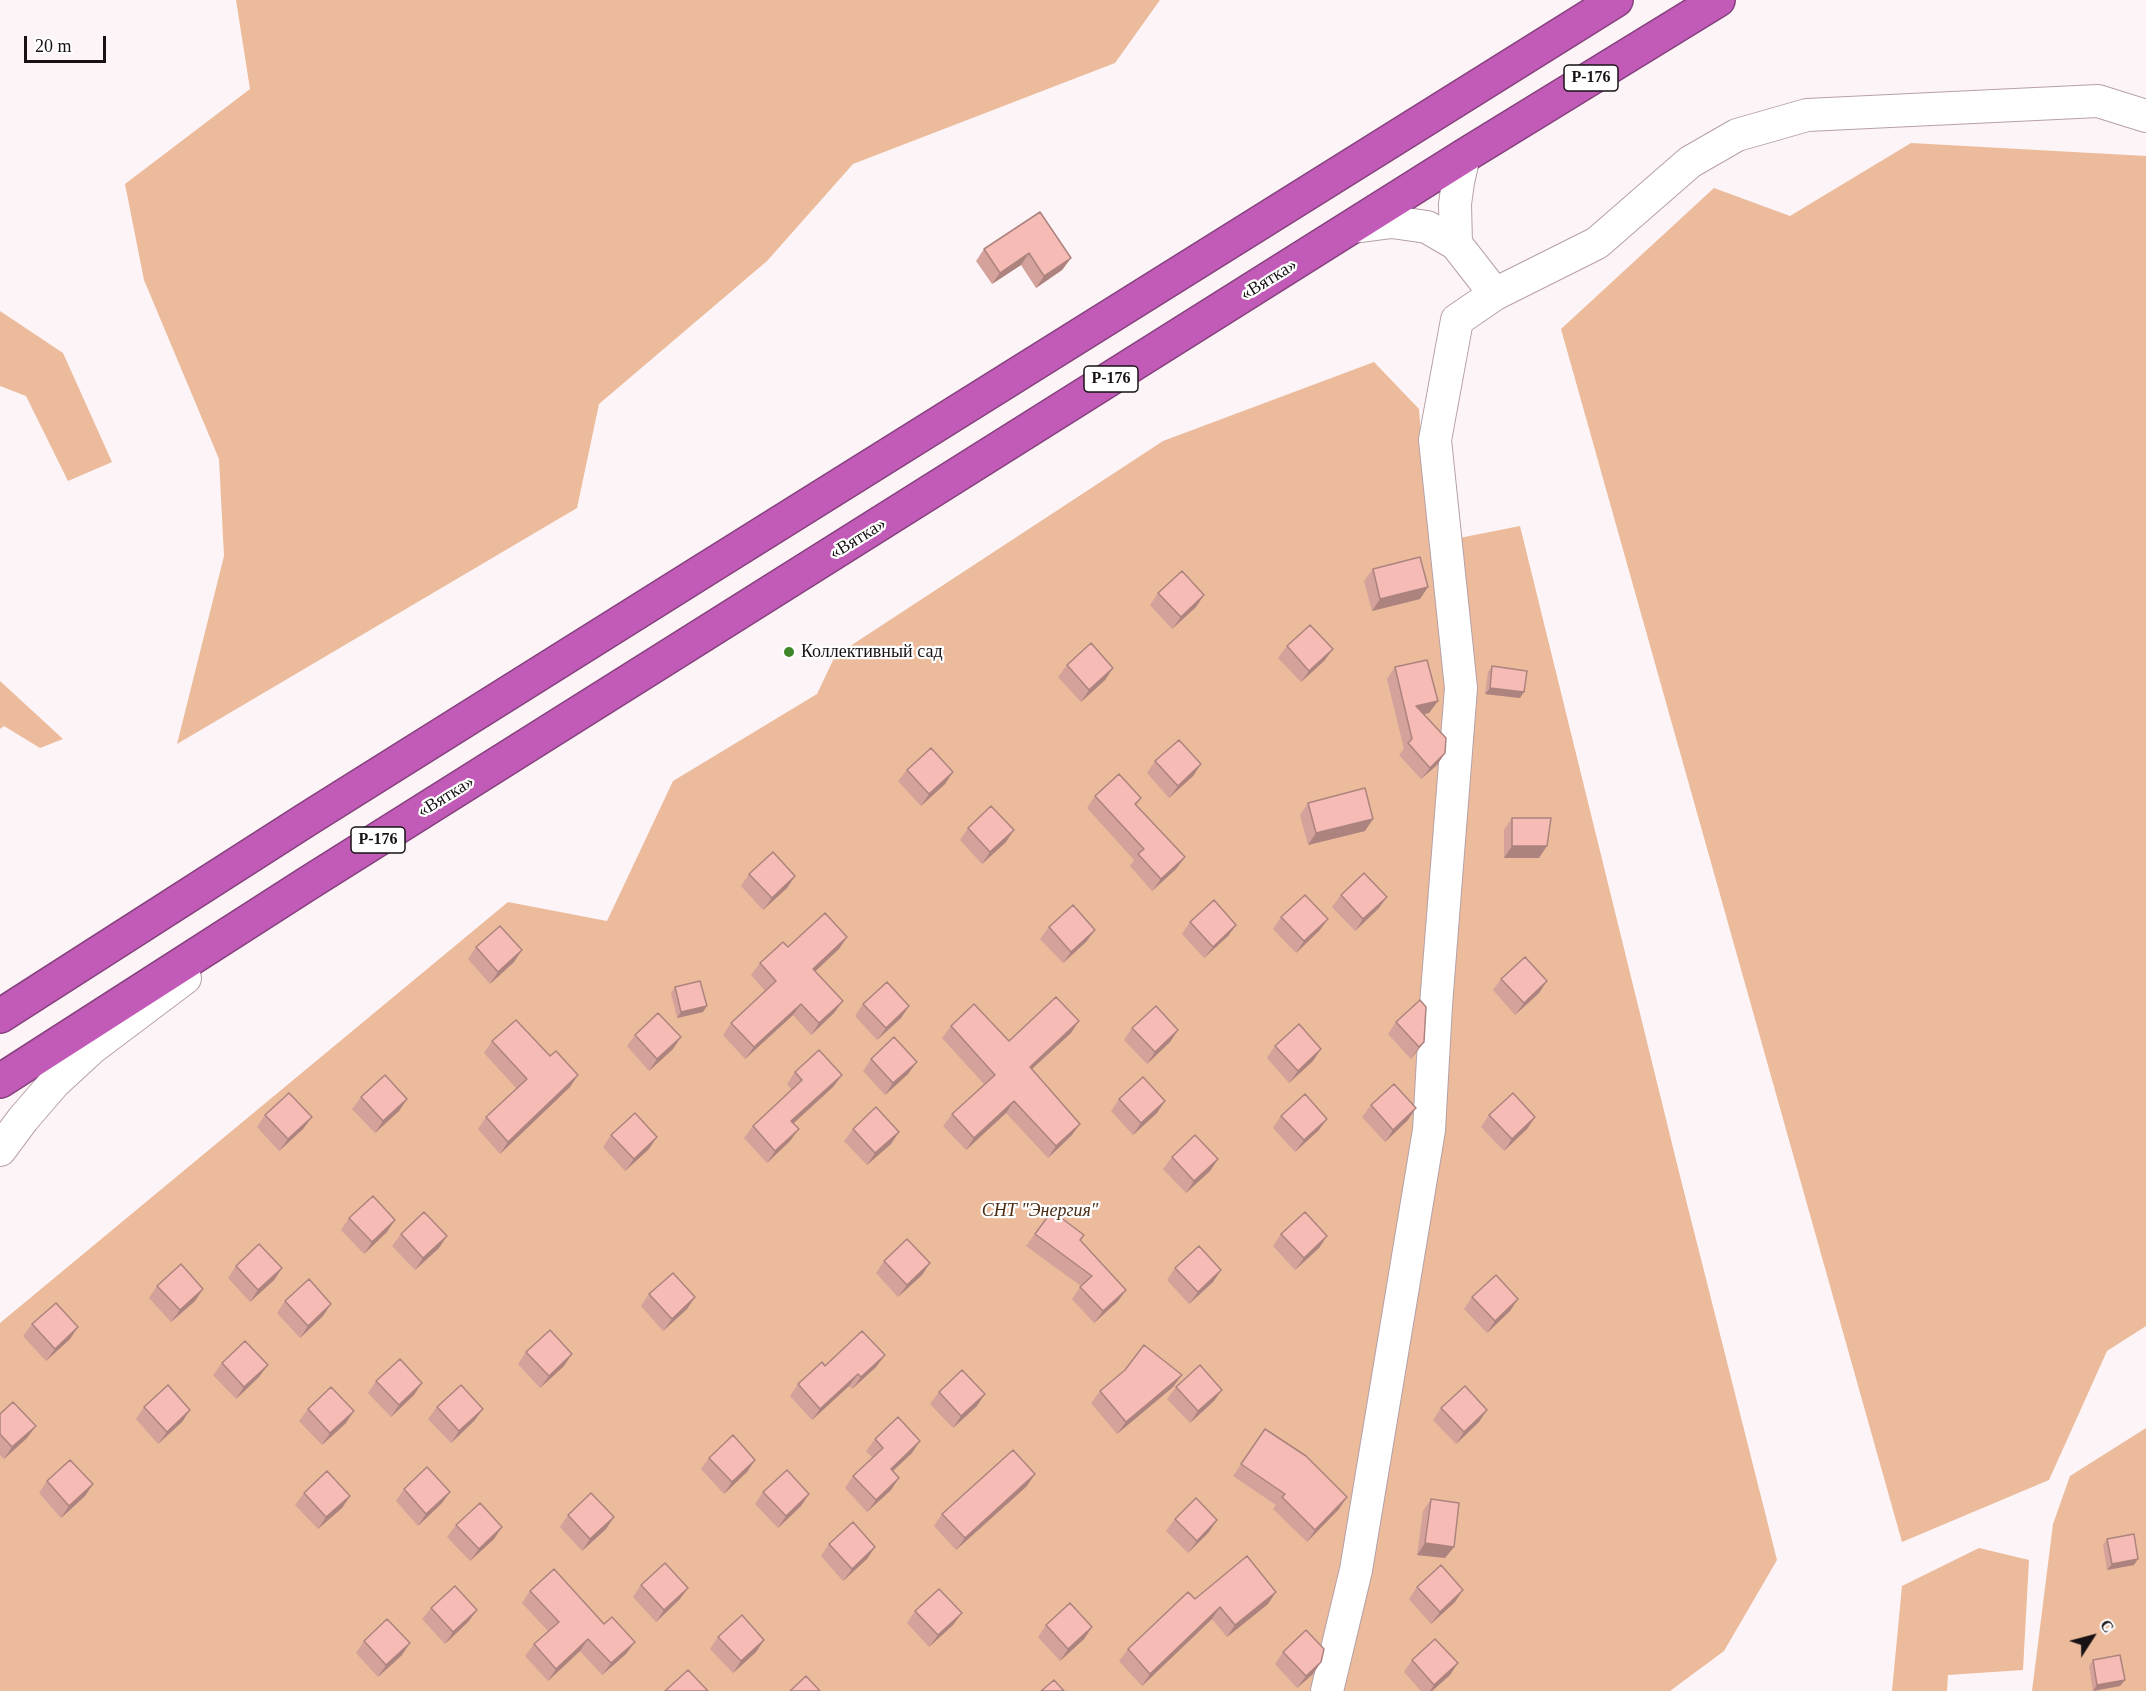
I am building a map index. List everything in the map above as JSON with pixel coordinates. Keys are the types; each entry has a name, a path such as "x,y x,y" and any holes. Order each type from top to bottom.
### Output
{"highway":[{"path":"0,1016 309,818 1616,0"},
{"name":"«Вятка»","path":"0,1081 310,882 1464,156 1718,0"}],"street":[{"path":"1327,1691 1356,1570 1429,1130 1436,1005 1461,688 1435,440 1456,320 1494,294 1597,243 1690,162 1737,135 1807,115 2098,101 2146,116"},
{"path":"1456,244 1455,204 1464,156"},
{"path":"1353,227 1392,222 1427,227 1456,244 1494,294"},
{"path":"0,1150 23,1119 56,1082 92,1048 310,882"}],"green space":[{"path":"236,0 1160,0 1115,63 853,164 767,261 599,404 577,508 177,744 224,556 219,459 144,280 125,184 250,89"},
{"path":"1911,143 2146,156 2146,1326 2107,1351 2049,1480 1902,1542 1561,329 1714,188 1790,216"},
{"path":"0,311 63,353 112,462 68,481 26,396 0,386"},
{"name":"СНТ \"Энергия\"","path":"1374,362 1419,409 1429,544 1520,526 1777,1560 1724,1651 1670,1691 0,1691 0,1323 508,902 607,921 673,781 817,694 835,656 1163,441"},
{"path":"0,681 63,739 40,748 4,726 0,729"},
{"path":"2146,1428 2146,1691 2032,1691 2053,1524 2070,1476"},
{"path":"1979,1548 2029,1560 2023,1670 1948,1675 1947,1691 1892,1691 1902,1586"}],"building":[{"path":"1040,212 1071,258 1044,276 1029,253 1000,273 984,249"},
{"path":"1420,557 1428,587 1380,599 1373,569"},
{"path":"1182,571 1204,595 1181,617 1158,593"},
{"path":"1310,625 1333,649 1309,671 1287,646"},
{"path":"1091,643 1113,668 1089,690 1067,665"},
{"path":"1427,660 1438,701 1416,706 1446,738 1445,753 1430,768 1408,743 1412,739 1395,667"},
{"path":"1492,666 1527,671 1524,692 1490,688"},
{"path":"1179,740 1201,764 1178,786 1155,761"},
{"path":"931,748 953,772 929,794 907,770"},
{"path":"1119,774 1141,798 1135,804 1185,857 1161,879 1138,854 1144,849 1095,796"},
{"path":"1365,788 1373,819 1316,833 1308,803"},
{"path":"991,806 1014,830 990,852 968,828"},
{"path":"1512,818 1551,818 1547,846 1512,846"},
{"path":"773,852 795,876 772,898 749,874"},
{"path":"1364,873 1387,897 1363,919 1341,895"},
{"path":"1305,895 1328,919 1304,941 1281,917"},
{"path":"1214,900 1236,925 1213,947 1190,922"},
{"path":"1073,905 1095,930 1071,952 1049,927"},
{"path":"825,913 847,937 813,969 843,1001 819,1023 801,1004 754,1047 731,1023 776,981 760,963 783,942 788,947"},
{"path":"500,926 522,950 498,972 476,947"},
{"path":"1525,957 1547,981 1524,1003 1501,979"},
{"path":"700,981 707,1006 681,1012 675,987"},
{"path":"887,982 909,1006 886,1028 863,1004"},
{"path":"1056,997 1079,1021 1030,1067 1080,1124 1056,1146 1014,1101 974,1138 952,1114 995,1075 951,1026 974,1004 1009,1041"},
{"path":"1420,1000 1426,1007 1424,1042 1419,1047 1396,1022"},
{"path":"1156,1006 1178,1030 1155,1052 1132,1028"},
{"path":"658,1013 681,1037 657,1059 635,1035"},
{"path":"516,1020 550,1056 556,1051 578,1075 508,1142 486,1117 527,1079 492,1041"},
{"path":"1299,1024 1321,1049 1298,1071 1275,1046"},
{"path":"894,1037 917,1062 893,1083 871,1059"},
{"path":"819,1050 842,1075 791,1121 799,1129 775,1151 753,1126 802,1080 795,1072"},
{"path":"385,1075 407,1099 383,1121 361,1097"},
{"path":"1143,1077 1165,1101 1141,1123 1119,1099"},
{"path":"1394,1084 1416,1108 1393,1130 1371,1105"},
{"path":"289,1093 312,1117 288,1139 265,1115"},
{"path":"1513,1093 1535,1117 1512,1139 1489,1115"},
{"path":"1305,1094 1327,1119 1304,1140 1281,1116"},
{"path":"876,1107 899,1132 875,1153 853,1129"},
{"path":"635,1113 657,1137 634,1159 611,1135"},
{"path":"1195,1135 1218,1159 1194,1181 1172,1157"},
{"path":"373,1196 395,1220 372,1242 349,1218"},
{"path":"1052,1211 1084,1235 1080,1240 1126,1290 1103,1311 1080,1287 1092,1276 1035,1234"},
{"path":"424,1212 447,1236 423,1258 401,1234"},
{"path":"1305,1212 1327,1236 1304,1258 1281,1234"},
{"path":"907,1239 930,1263 907,1285 884,1261"},
{"path":"259,1244 282,1268 258,1290 236,1266"},
{"path":"1199,1246 1221,1270 1198,1292 1175,1268"},
{"path":"181,1264 203,1289 180,1310 157,1286"},
{"path":"673,1273 695,1297 672,1319 649,1294"},
{"path":"1496,1275 1518,1299 1495,1321 1472,1297"},
{"path":"309,1279 331,1304 308,1326 285,1301"},
{"path":"56,1303 78,1327 55,1349 32,1324"},
{"path":"550,1330 572,1354 549,1376 526,1352"},
{"path":"862,1331 885,1355 861,1377 858,1374 820,1409 798,1384 822,1362 825,1366"},
{"path":"245,1341 268,1365 244,1387 222,1363"},
{"path":"1144,1345 1182,1375 1126,1422 1100,1391 1125,1370"},
{"path":"400,1359 422,1383 399,1405 376,1381"},
{"path":"1200,1365 1222,1390 1198,1411 1176,1387"},
{"path":"962,1370 985,1394 961,1416 939,1392"},
{"path":"168,1385 190,1410 167,1432 144,1407"},
{"path":"461,1385 483,1409 459,1431 437,1407"},
{"path":"1465,1386 1487,1410 1464,1432 1441,1408"},
{"path":"331,1387 354,1411 330,1433 308,1409"},
{"path":"13,1402 36,1426 12,1447 0,1434 0,1414"},
{"path":"898,1417 920,1441 891,1469 899,1478 876,1500 853,1476 883,1448 875,1439"},
{"path":"1265,1429 1306,1456 1347,1497 1315,1530 1282,1497 1285,1494 1241,1464"},
{"path":"733,1435 755,1460 732,1482 709,1458"},
{"path":"1013,1450 1035,1474 965,1538 942,1514"},
{"path":"70,1460 93,1484 69,1506 47,1481"},
{"path":"427,1467 450,1492 426,1514 404,1489"},
{"path":"787,1470 809,1494 786,1516 763,1492"},
{"path":"327,1471 350,1496 326,1517 304,1493"},
{"path":"591,1493 614,1517 590,1539 568,1515"},
{"path":"1196,1498 1217,1520 1197,1541 1175,1519"},
{"path":"1431,1499 1459,1503 1454,1547 1425,1543"},
{"path":"480,1503 502,1527 479,1549 456,1525"},
{"path":"853,1522 875,1547 852,1569 829,1544"},
{"path":"2134,1534 2138,1559 2112,1564 2107,1539"},
{"path":"1247,1556 1276,1592 1235,1625 1220,1607 1150,1674 1128,1649 1188,1592 1195,1599"},
{"path":"665,1563 688,1588 664,1610 641,1585"},
{"path":"1441,1565 1463,1590 1440,1612 1417,1587"},
{"path":"554,1569 604,1624 612,1617 635,1642 611,1663 588,1639 556,1669 534,1644 559,1622 530,1591"},
{"path":"455,1586 477,1610 453,1632 431,1608"},
{"path":"939,1589 962,1613 938,1635 915,1611"},
{"path":"1070,1603 1092,1627 1068,1649 1046,1625"},
{"path":"742,1615 764,1640 741,1661 718,1637"},
{"path":"387,1619 410,1643 386,1665 364,1641"},
{"path":"1306,1630 1324,1649 1321,1662 1306,1676 1283,1652"},
{"path":"1435,1639 1458,1663 1434,1685 1412,1660"},
{"path":"2120,1655 2125,1680 2097,1685 2093,1660"},
{"path":"688,1670 708,1691 665,1691"},
{"path":"806,1676 820,1691 790,1691"},
{"path":"1054,1680 1064,1691 1041,1691"}],"place":[{"name":"Коллективный сад","path":"789,652"}]}
